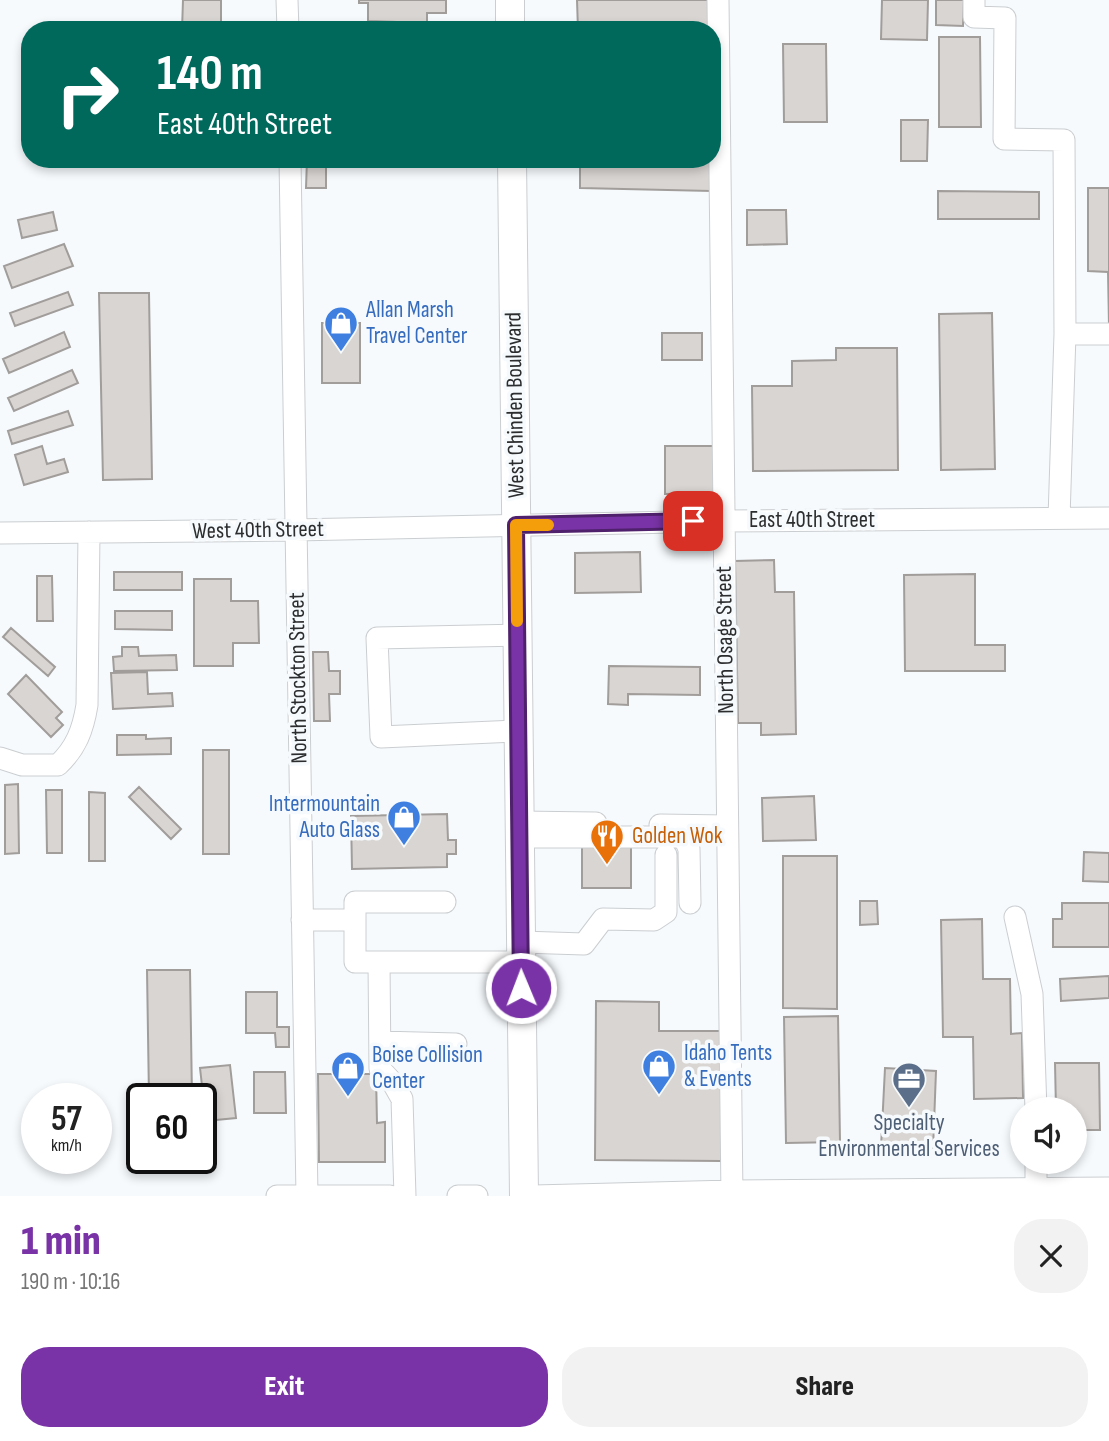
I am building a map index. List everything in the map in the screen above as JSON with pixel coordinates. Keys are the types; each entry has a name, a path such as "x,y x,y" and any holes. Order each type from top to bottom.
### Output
{"main road":[{"path":"510,0 510,21"},
{"name":"West Chinden Boulevard","path":"512,168 524,1196"}],"street":[{"path":"287,0 288,21"},
{"name":"North Osage Street","path":"717,21 718,0"},
{"path":"974,0 974,17 1005,18 1004,139 1064,140 1065,334 1059,518"},
{"name":"North Stockton Street","path":"290,168 307,1196"},
{"name":"North Osage Street","path":"717,168 732,1193"},
{"path":"1065,334 1109,334"},
{"name":"East 40th Street","path":"516,525 1109,518"},
{"name":"West 40th Street","path":"0,533 516,525"},
{"path":"0,758 22,765 58,765 71,753 83,729 87,705 89,532"},
{"path":"517,635 377,638 381,737 518,731"},
{"path":"520,829 727,826"},
{"path":"520,829 680,837 689,849 690,903"},
{"path":"445,902 355,902 355,962 521,952 584,944 603,919 654,920 666,912 666,855"},
{"path":"666,902 728,904"},
{"path":"1015,917 1032,994 1036,1097"},
{"path":"302,920 355,920"},
{"path":"379,962 380,1069 393,1083 402,1099 405,1196"},
{"path":"380,1042 456,1044"},
{"path":"1036,1174 1037,1188"},
{"path":"534,1196 1109,1188"},
{"path":"277,1196 390,1196"},
{"path":"458,1196 477,1196"}],"building":[{"path":"183,0 221,0 221,21 182,21"},
{"path":"359,0 446,0 446,13 427,13 427,21 368,21 368,3 359,3"},
{"path":"577,0 708,0 709,21 578,21"},
{"path":"882,0 928,0 927,40 881,39"},
{"path":"936,0 964,0 963,26 936,25"},
{"path":"939,37 980,37 981,127 939,127"},
{"path":"783,44 826,44 827,122 784,122"},
{"path":"901,120 928,120 927,161 901,161"},
{"path":"307,168 326,168 326,188 306,188"},
{"path":"580,168 712,168 711,191 580,188"},
{"path":"1088,188 1109,188 1109,326 1108,272 1088,271"},
{"path":"938,191 1039,192 1039,219 938,219"},
{"path":"747,210 786,210 787,244 747,245"},
{"path":"53,212 57,230 22,238 18,220"},
{"path":"64,244 73,266 12,288 4,266"},
{"path":"68,292 73,305 15,326 10,313"},
{"path":"99,293 149,293 152,479 103,480"},
{"path":"992,313 995,469 941,470 939,314"},
{"name":"Allan Marsh Travel Center","path":"322,323 360,323 360,383 322,383"},
{"path":"64,332 70,347 9,373 3,359"},
{"path":"662,333 702,333 702,360 662,360"},
{"path":"836,348 897,348 898,470 753,471 752,386 792,386 792,361 836,360"},
{"path":"72,370 78,383 14,411 8,398"},
{"path":"68,411 73,425 12,444 8,431"},
{"path":"42,446 47,464 64,459 68,472 24,485 15,455"},
{"path":"665,446 718,446 719,493 665,494"},
{"path":"640,552 641,592 575,593 575,553"},
{"path":"774,560 775,592 794,592 796,734 761,735 761,723 738,723 735,561"},
{"path":"114,572 182,572 182,590 114,590"},
{"path":"975,574 975,645 1005,645 1005,671 905,671 904,575"},
{"path":"37,576 52,576 53,621 37,621"},
{"path":"194,579 231,579 231,601 258,601 259,643 233,643 233,666 194,666"},
{"path":"115,611 172,611 172,630 115,629"},
{"path":"11,628 55,667 48,676 3,637"},
{"path":"122,647 138,647 139,656 176,655 177,670 114,671 113,657 122,656"},
{"path":"313,652 328,652 329,671 340,671 340,694 329,694 330,721 314,721"},
{"path":"609,666 700,667 700,695 628,694 628,705 608,704"},
{"path":"147,672 148,694 172,693 173,706 113,709 111,673"},
{"path":"26,675 62,712 56,718 63,725 51,737 8,694"},
{"path":"117,735 146,735 146,739 171,738 171,754 117,755"},
{"path":"203,750 229,750 229,854 203,854"},
{"path":"18,784 19,853 5,854 5,785"},
{"path":"139,787 181,829 171,839 129,797"},
{"path":"46,790 62,790 62,853 47,853"},
{"path":"89,792 105,793 105,861 89,861"},
{"path":"814,796 816,840 763,841 762,798"},
{"name":"Intermountain Auto Glass","path":"447,814 448,840 456,840 456,854 447,854 447,867 352,869 351,816"},
{"name":"Golden Wok","path":"582,844 631,844 631,888 582,888"},
{"path":"1084,852 1109,853 1109,882 1083,881"},
{"path":"783,856 837,856 837,1009 783,1008"},
{"path":"860,901 877,901 878,924 860,925"},
{"path":"1062,903 1109,903 1109,947 1053,947 1053,919 1062,919"},
{"path":"982,919 983,979 1010,979 1011,1034 1022,1033 1023,1097 974,1099 973,1037 943,1037 941,920"},
{"path":"147,970 190,970 192,1083 149,1083"},
{"path":"1109,976 1109,998 1061,1001 1060,979"},
{"path":"246,992 277,992 277,1027 289,1027 289,1047 276,1047 275,1033 246,1033"},
{"name":"Idaho Tents & Events","path":"596,1001 659,1002 659,1031 722,1031 721,1161 595,1160"},
{"path":"838,1016 840,1142 786,1143 784,1017"},
{"path":"1055,1063 1099,1063 1100,1130 1087,1130 1087,1097 1056,1097"},
{"path":"230,1065 236,1118 217,1120 217,1083 202,1083 200,1068"},
{"name":"Specialty Environmental Services","path":"885,1068 936,1071 933,1150 881,1147"},
{"path":"254,1072 285,1072 286,1113 254,1113"},
{"name":"Boise Collision Center","path":"318,1074 376,1074 377,1123 385,1122 385,1162 319,1162"}],"slow traffic":[{"path":"517,621 516,525 548,525"}],"place":[{"name":"Allan Marsh Travel Center","path":"341,353"},
{"name":"Intermountain Auto Glass","path":"404,847"},
{"name":"Golden Wok","path":"607,866"},
{"name":"Idaho Tents & Events","path":"659,1096"},
{"name":"Boise Collision Center","path":"348,1098"},
{"name":"Specialty Environmental Services","path":"909,1109"}],"route":[{"path":"521,988 516,525 693,521"}]}
